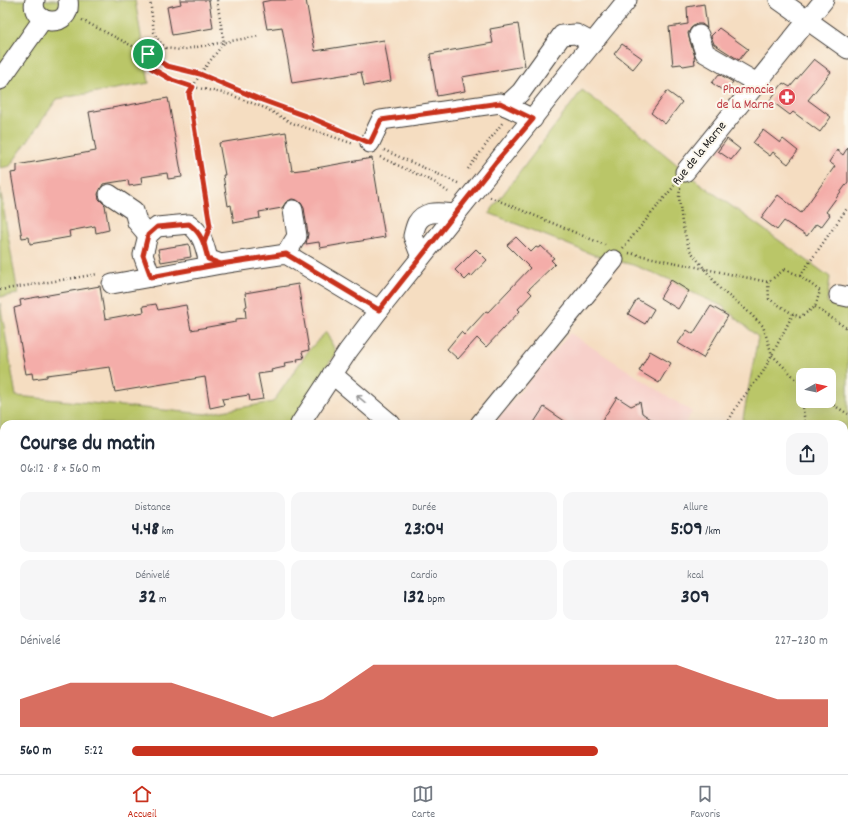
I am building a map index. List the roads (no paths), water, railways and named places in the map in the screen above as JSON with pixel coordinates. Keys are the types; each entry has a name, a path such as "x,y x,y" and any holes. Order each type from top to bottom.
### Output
{"street":[{"path":"35,0 35,8 37,13 43,19 51,22 62,18 68,6"},
{"path":"303,420 332,374 379,310 627,0"},
{"path":"779,0 848,49"},
{"name":"Rue de la Marne","path":"684,174 824,0"},
{"path":"0,80 43,19"},
{"path":"506,106 521,92 562,35 576,34 593,43"},
{"path":"699,35 705,53 757,83"},
{"path":"369,148 381,120 500,103 533,119"},
{"path":"109,194 134,211 137,222 148,235"},
{"path":"286,254 297,236 293,210"},
{"path":"151,277 143,255 148,235 157,227 189,224 198,231 204,243 208,259 221,264"},
{"path":"112,284 286,254 379,310"},
{"path":"483,420 617,256"},
{"path":"332,374 386,420"}],"place":[{"name":"Pharmacie de la Marne","path":"787,97"}]}
